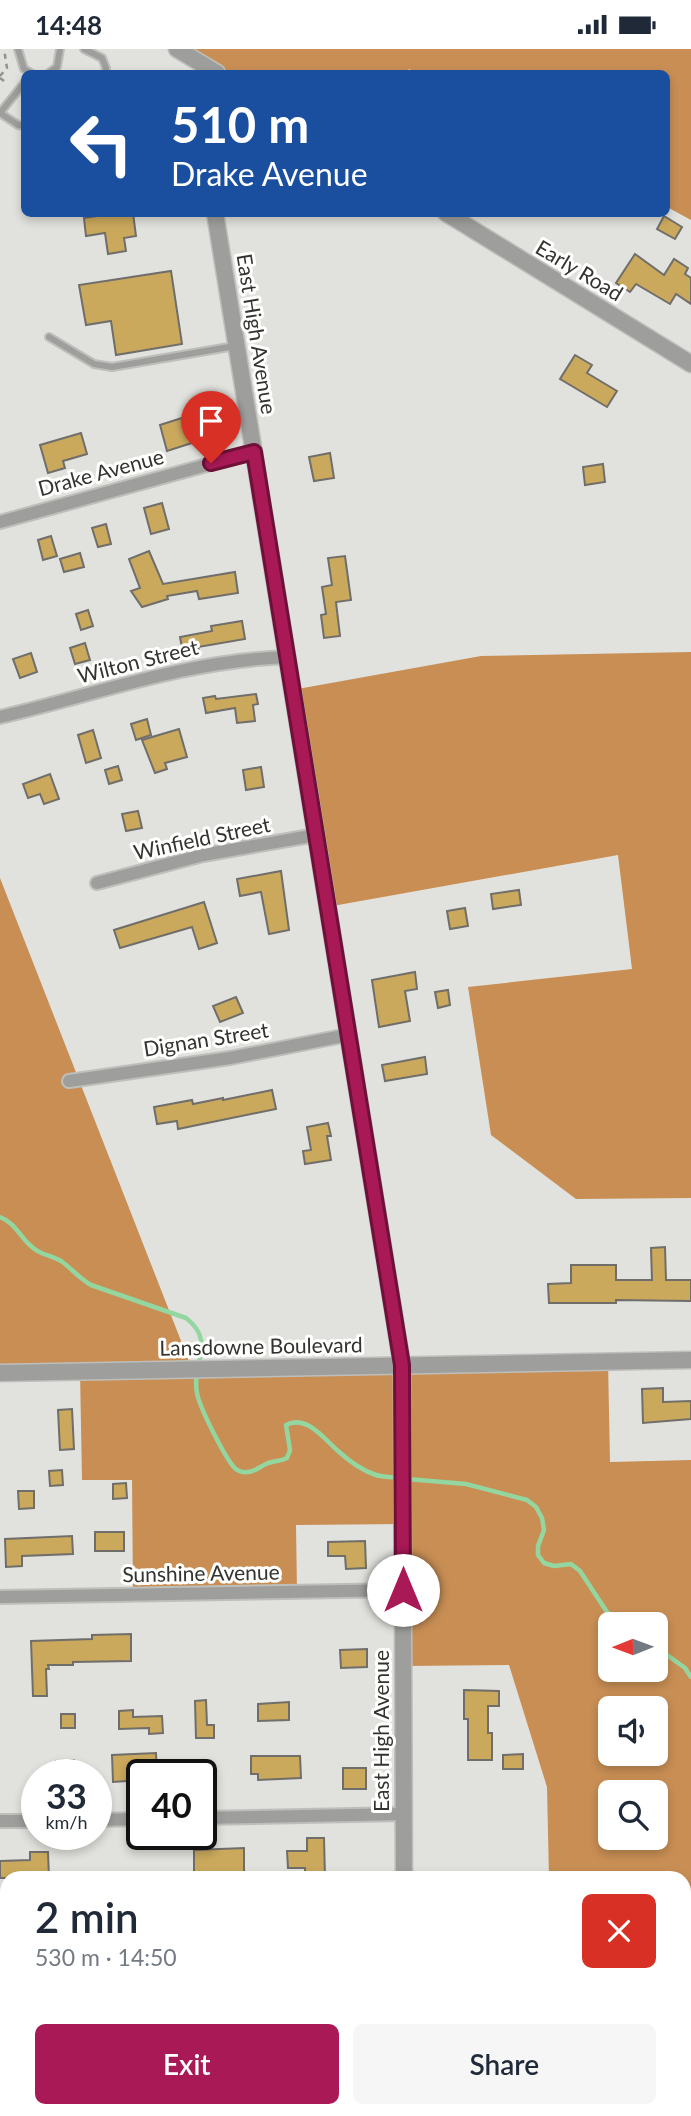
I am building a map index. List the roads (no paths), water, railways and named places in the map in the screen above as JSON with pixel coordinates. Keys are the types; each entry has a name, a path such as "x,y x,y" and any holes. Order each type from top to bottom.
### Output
{"street":[{"path":"183,53 191,70"},
{"path":"183,53 212,70"},
{"name":"East High Avenue","path":"216,217 402,1365 404,1871"},
{"name":"Early Road","path":"452,217 691,364"},
{"name":"Drake Avenue","path":"0,522 254,452"},
{"name":"Wilton Street","path":"0,717 158,674 246,658 287,657"},
{"name":"Winfield Street","path":"97,883 214,853 316,835"},
{"name":"Dignan Street","path":"69,1081 230,1058 348,1035"},
{"name":"Lansdowne Boulevard","path":"0,1373 691,1360"},
{"name":"Sunshine Avenue","path":"0,1597 403,1590"},
{"path":"217,1818 404,1814"},
{"path":"0,1821 21,1821"}],"lane":[{"path":"18,49 26,70"},
{"path":"53,70 57,67 60,49"},
{"path":"84,49 102,58 106,70"},
{"path":"21,87 0,113 21,125"},
{"path":"49,337 94,364 112,367 236,346"}],"waterway":[{"path":"0,1217 11,1223 39,1252 61,1261 91,1285 186,1318 195,1327 202,1344 196,1382 199,1400 220,1446 237,1470 252,1471 287,1458 290,1450 286,1425 301,1423 315,1430 346,1458 366,1471 379,1476 399,1478"},
{"path":"407,1479 466,1484 527,1500 536,1507 542,1518 544,1530 538,1546 538,1555 544,1563 554,1566 571,1564 580,1571 607,1612"},
{"path":"668,1656 685,1668 691,1677"}]}
